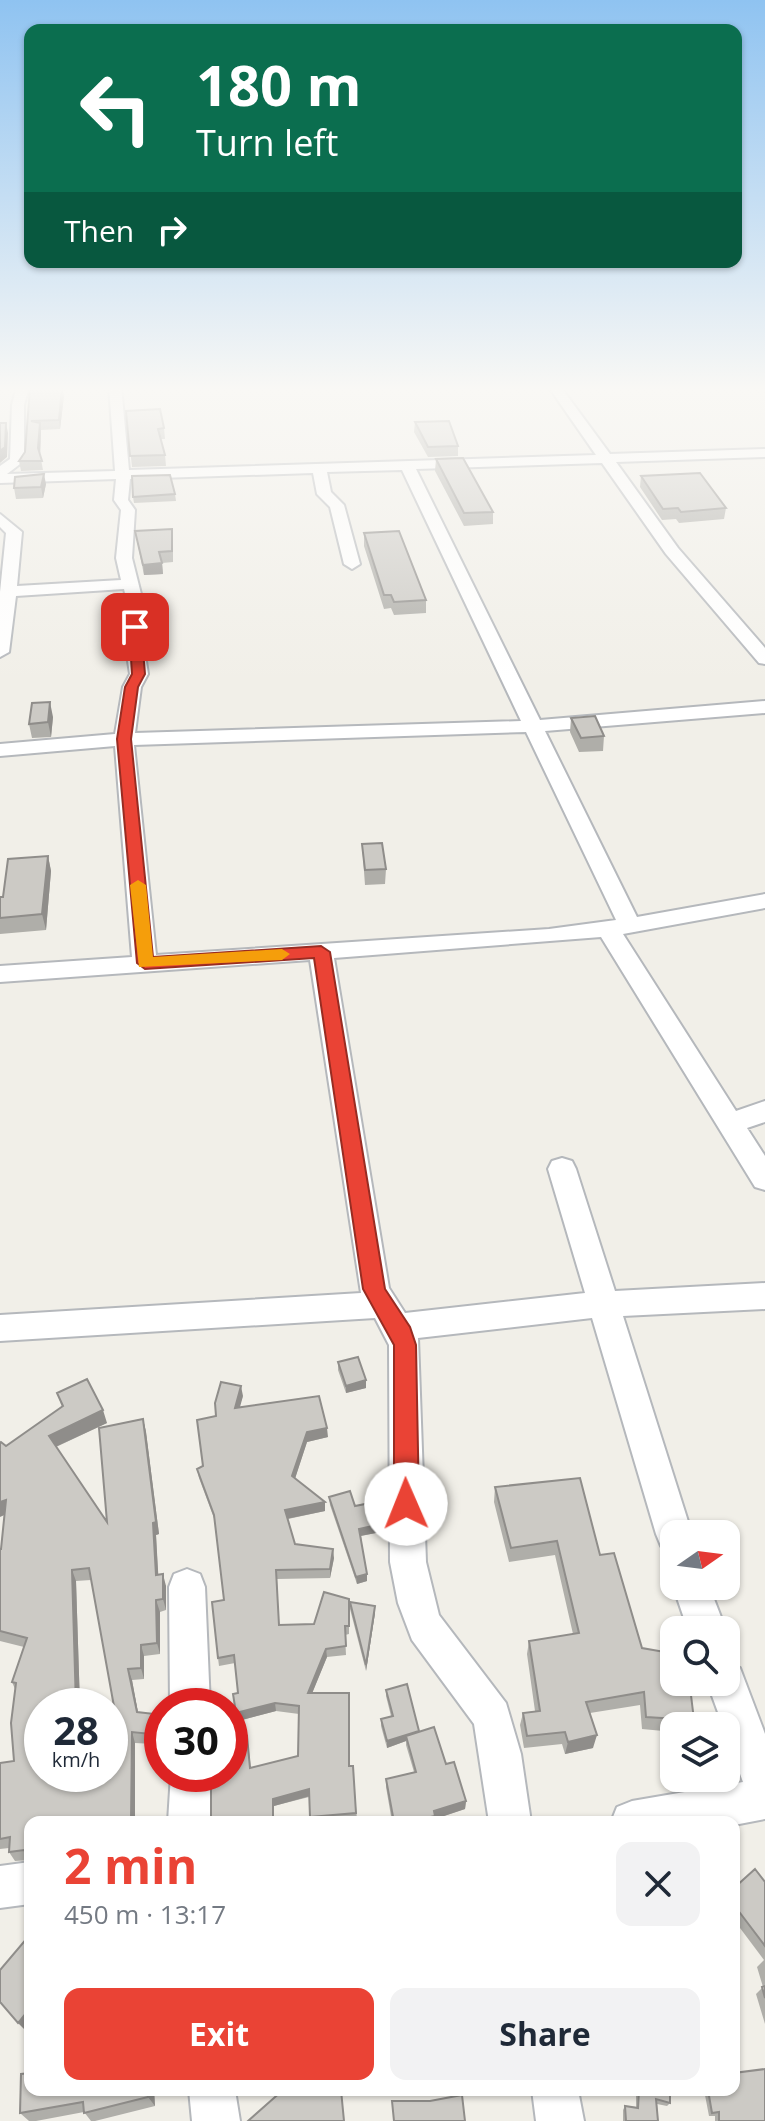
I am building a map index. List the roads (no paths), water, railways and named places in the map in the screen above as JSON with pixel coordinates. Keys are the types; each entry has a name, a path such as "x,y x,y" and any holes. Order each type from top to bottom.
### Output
{"street":[{"path":"122,485 121,500 128,510 124,558 136,606 135,648 139,674 132,687 124,739 145,963"},
{"path":"322,485 324,494 337,505 352,564"},
{"path":"417,485 533,726 619,928 765,1179"},
{"path":"626,485 672,551 765,659"},
{"path":"0,519 14,532 0,652"},
{"path":"7,587 130,584"},
{"path":"0,750 124,739 533,726 765,707"},
{"path":"0,974 619,928 765,901"},
{"path":"321,952 371,1275 405,1345 408,1562 416,1603 425,1627 492,1717 501,1754 509,1816"},
{"path":"731,1124 765,1111"},
{"path":"562,1169 670,1520"},
{"path":"0,1328 389,1316 765,1296"},
{"path":"187,1587 190,1688"},
{"path":"731,1696 765,1787"},
{"path":"189,1816 190,1792"},
{"path":"667,1816 765,1799"},
{"path":"0,1887 24,1884"},
{"path":"213,2096 216,2121"},
{"path":"556,2096 560,2121"}]}
